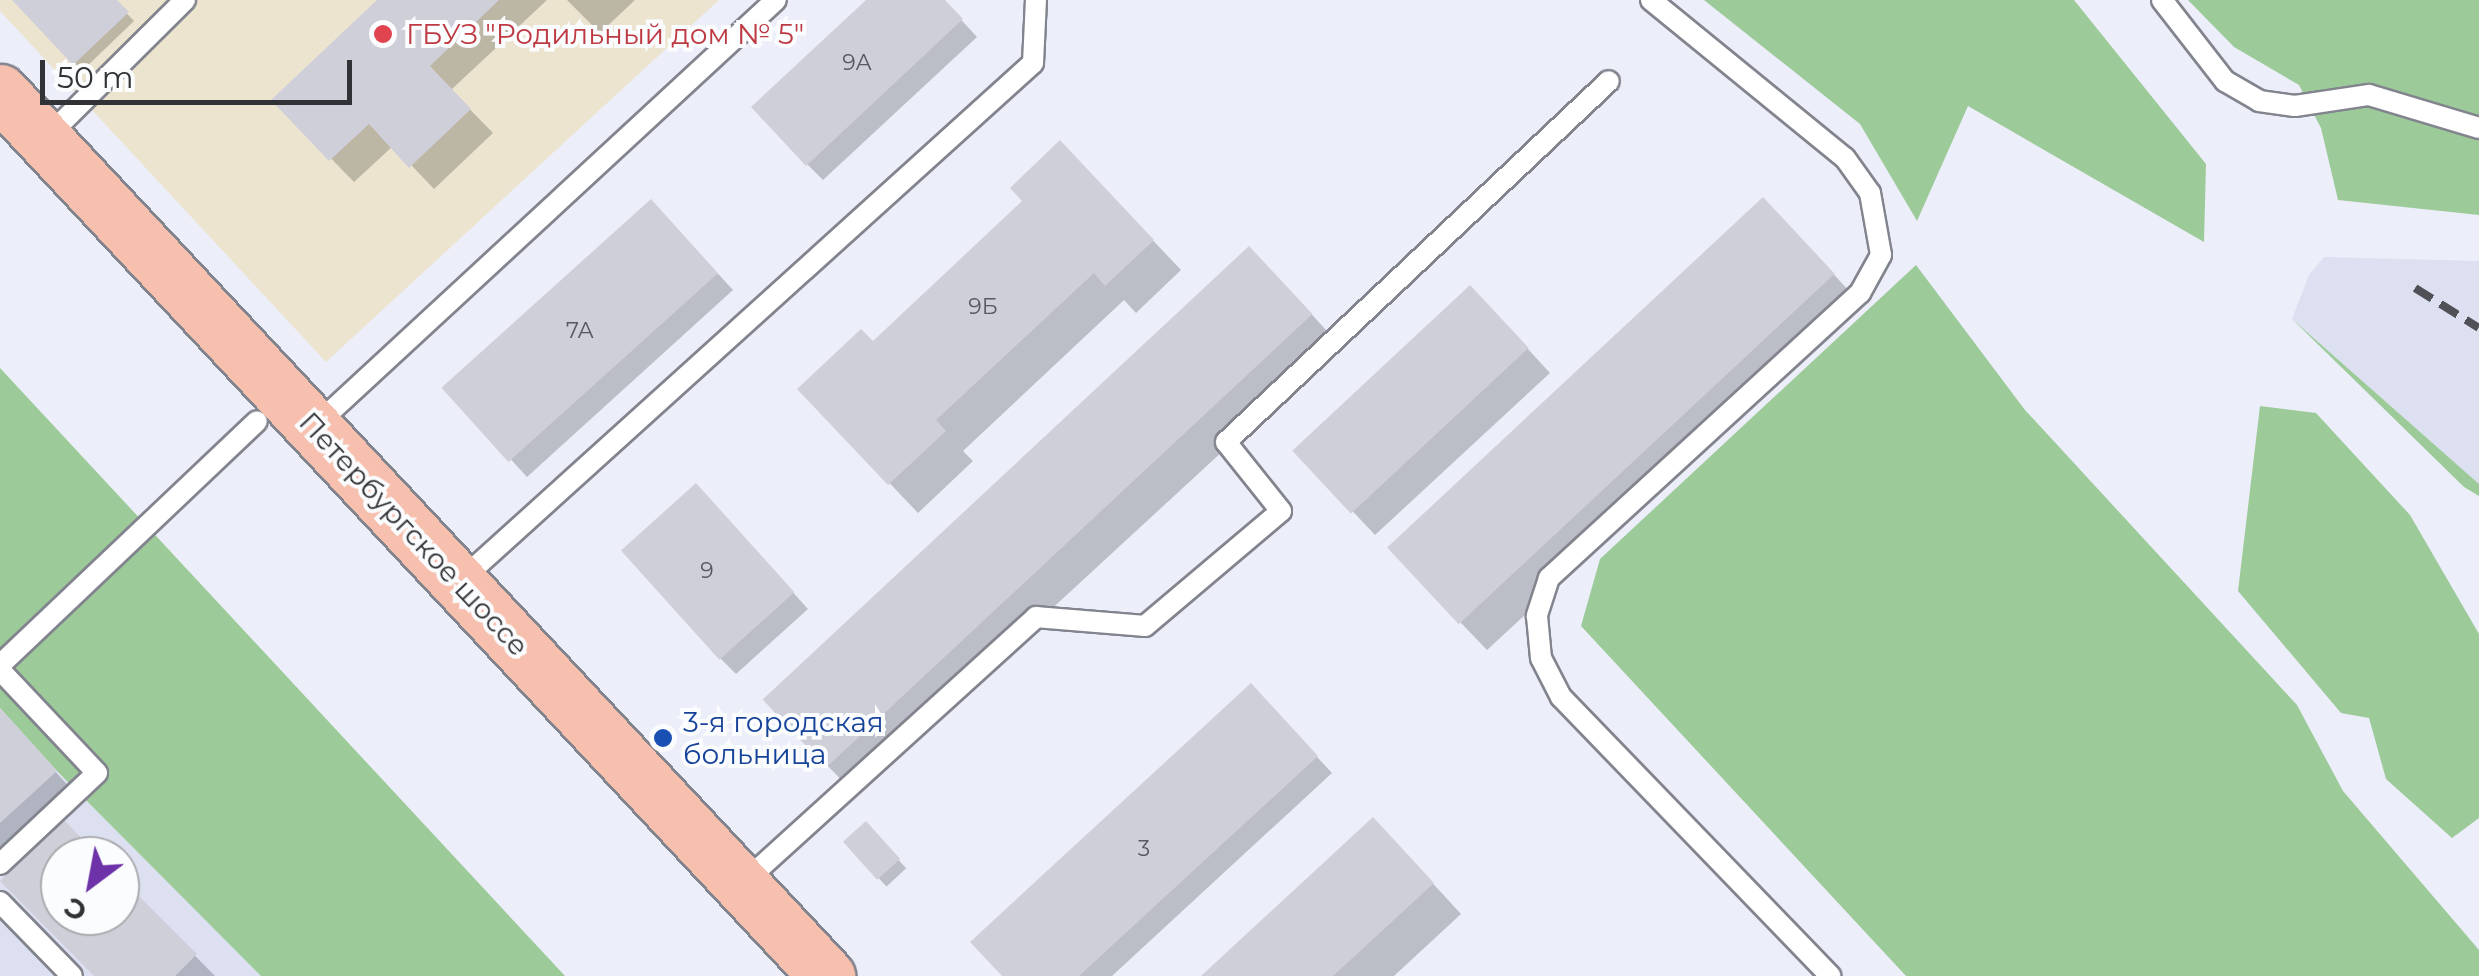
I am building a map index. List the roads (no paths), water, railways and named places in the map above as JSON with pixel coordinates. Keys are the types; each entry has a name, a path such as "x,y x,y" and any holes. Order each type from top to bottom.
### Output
{"main road":[{"name":"Петербургское шоссе","path":"0,92 22,143 254,418 776,976"},
{"name":"Петербургское шоссе","path":"22,143 314,427 827,976"},
{"path":"254,418 284,431 314,427"}],"lane":[{"path":"22,143 185,0"},
{"path":"314,427 776,0"},
{"path":"460,582 1033,63 1036,0"},
{"path":"1651,0 1845,158 1870,193 1880,255 1860,293 1549,578 1538,616 1541,658 1561,697 1830,976"},
{"path":"2162,0 2224,81 2258,102 2295,106 2369,95 2479,128"},
{"path":"741,884 1036,616 1145,626 1281,511 1226,442 1609,81"},
{"path":"0,864 97,773 0,668 254,418"},
{"path":"0,902 72,976"}],"railway":[{"path":"2415,288 2479,328"}],"place":[{"name":"ГБУЗ \"Родильный дом № 5\"","path":"383,34"},
{"name":"3-я городская больница","path":"663,738"}]}
